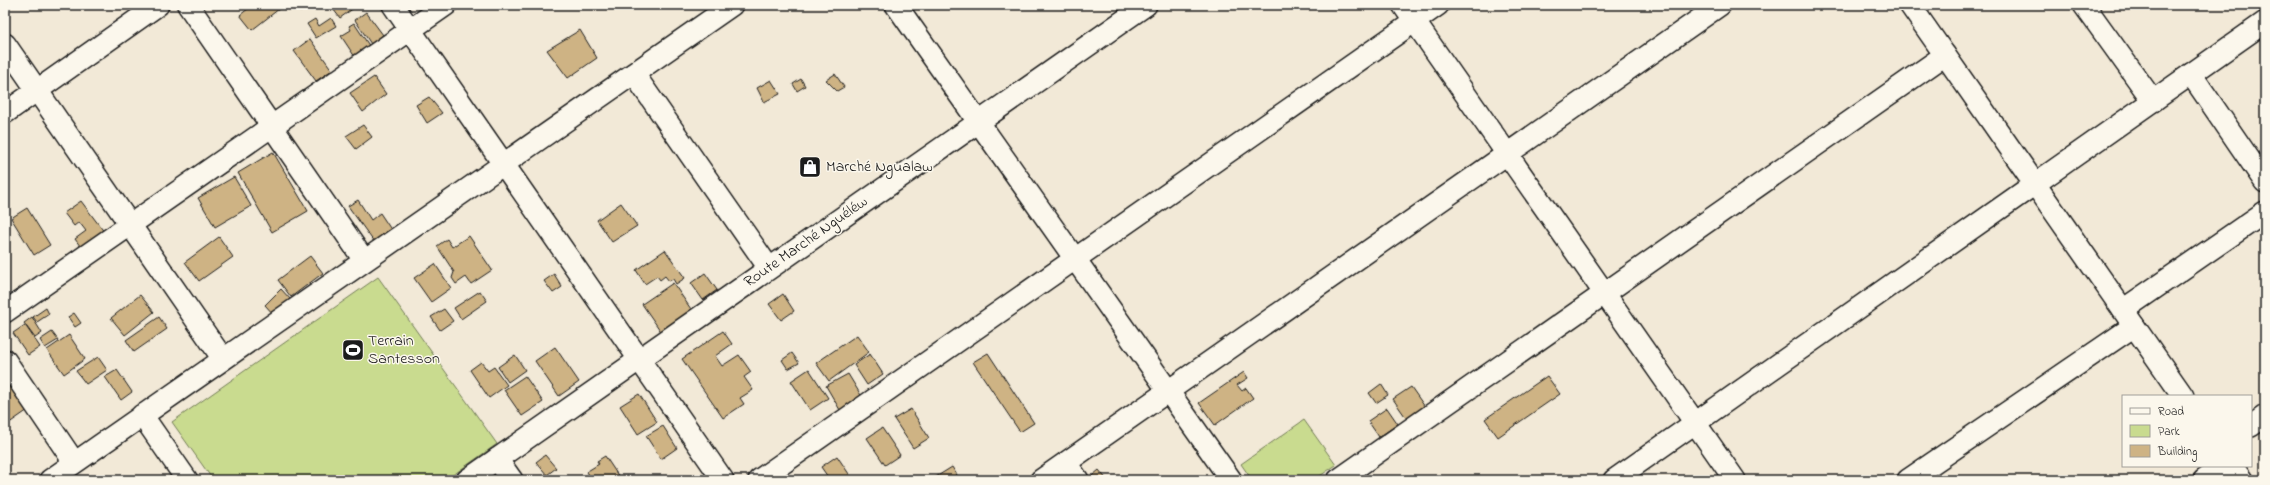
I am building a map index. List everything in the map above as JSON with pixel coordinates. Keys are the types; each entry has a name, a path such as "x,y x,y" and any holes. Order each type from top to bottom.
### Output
{"street":[{"path":"5,113 158,5"},
{"path":"188,5 364,260"},
{"path":"393,5 723,480"},
{"path":"5,312 446,5"},
{"path":"50,480 732,5"},
{"path":"896,5 977,123 1231,480"},
{"name":"Route Marché Nguéléw","path":"467,480 1146,5"},
{"path":"759,480 1074,260 1408,13 1438,5"},
{"path":"1042,480 1720,5"},
{"path":"1910,5 2182,395"},
{"path":"2084,5 2153,101"},
{"path":"1408,13 1735,480"},
{"path":"1614,480 2265,22"},
{"path":"5,44 223,359"},
{"path":"1338,480 1945,55"},
{"path":"634,74 769,268"},
{"path":"2191,74 2265,182"},
{"path":"1908,480 2129,318 2265,212"},
{"path":"5,360 74,462"},
{"path":"142,415 187,480"},
{"path":"2252,425 2265,416"},
{"path":"497,459 512,480"},
{"path":"1066,463 1078,480"},
{"path":"2204,480 2223,467"},
{"path":"2233,467 2242,480"}],"green space":[{"name":"Terrain Santesson","path":"378,277 497,444 446,480 213,480 172,422"},
{"path":"1304,420 1336,465 1314,480 1252,480 1241,464"}],"building":[{"path":"253,5 284,5 252,30 240,15"},
{"path":"295,5 311,5 300,12"},
{"path":"330,5 358,5 340,18"},
{"path":"366,12 383,35 371,44 355,20"},
{"path":"331,18 336,26 316,38 307,24 315,19 319,26"},
{"path":"354,23 370,47 355,57 341,36 351,30 349,26"},
{"path":"580,30 597,58 568,78 547,50"},
{"path":"310,39 332,70 316,81 294,51"},
{"path":"835,74 844,87 837,91 826,80"},
{"path":"374,77 386,94 363,112 350,93"},
{"path":"801,79 805,86 797,91 793,84"},
{"path":"771,80 780,94 764,102 757,88"},
{"path":"429,97 442,113 427,123 416,105"},
{"path":"363,125 372,137 356,149 346,136"},
{"path":"273,152 308,211 272,232 238,173"},
{"path":"234,177 251,206 215,227 198,198"},
{"path":"358,200 371,220 380,213 392,231 374,242 348,206"},
{"path":"81,201 105,233 83,250 75,239 86,231 79,222 74,226 64,213"},
{"path":"621,203 637,226 612,242 597,220"},
{"path":"27,208 50,245 34,255 11,218"},
{"path":"469,236 492,270 471,284 466,277 456,284 452,278 454,272 437,246 447,239 452,247"},
{"path":"219,237 233,257 199,281 185,262"},
{"path":"665,250 685,278 676,284 673,279 669,281 665,276 660,280 657,276 645,284 636,270"},
{"path":"310,256 323,273 291,297 278,280"},
{"path":"435,264 451,288 431,302 414,278"},
{"path":"705,273 717,290 703,300 691,283"},
{"path":"554,274 562,287 553,293 544,281"},
{"path":"673,283 693,312 662,333 642,304"},
{"path":"281,289 291,300 274,315 265,305"},
{"path":"480,291 487,301 461,319 454,308"},
{"path":"783,294 794,311 781,320 769,304"},
{"path":"140,295 154,312 125,335 111,318"},
{"path":"46,308 49,314 37,322 33,317"},
{"path":"444,309 453,321 440,330 431,317"},
{"path":"74,313 81,323 75,327 68,317"},
{"path":"32,317 42,333 35,338 24,323"},
{"path":"159,317 167,329 134,352 126,340"},
{"path":"25,325 40,347 28,355 13,333"},
{"path":"723,331 732,344 715,356 722,366 739,355 751,372 744,377 753,390 740,398 744,404 723,418 682,359"},
{"path":"52,332 58,340 45,348 40,340"},
{"path":"69,335 85,359 64,374 47,350"},
{"path":"857,335 869,352 829,381 816,363"},
{"path":"555,347 579,382 559,396 535,361"},
{"path":"792,353 799,363 788,369 782,360"},
{"path":"988,353 1034,423 1020,432 973,362"},
{"path":"870,354 883,374 867,385 854,365"},
{"path":"515,355 525,370 508,382 498,367"},
{"path":"98,357 107,370 86,384 76,371"},
{"path":"481,362 488,371 494,367 507,385 489,398 470,370"},
{"path":"809,369 828,398 810,410 791,381"},
{"path":"117,370 132,392 121,400 105,377"},
{"path":"1244,372 1248,378 1237,385 1242,391 1246,388 1253,398 1215,425 1199,403"},
{"path":"848,374 862,397 840,410 826,386"},
{"path":"525,376 543,402 522,416 504,390"},
{"path":"1547,376 1560,394 1498,437 1485,419"},
{"path":"6,378 28,410 5,426 5,379"},
{"path":"1381,384 1388,395 1376,403 1369,393"},
{"path":"1411,387 1425,407 1407,419 1393,399"},
{"path":"639,394 657,422 638,434 620,406"},
{"path":"1387,408 1398,424 1379,437 1368,421"},
{"path":"911,409 929,438 913,448 894,419"},
{"path":"663,426 677,448 661,459 646,436"},
{"path":"882,428 900,455 885,465 867,438"},
{"path":"545,455 556,468 547,475 536,462"},
{"path":"605,456 621,480 592,480 586,472 599,464 597,461"},
{"path":"837,456 853,480 830,480 821,467"},
{"path":"952,467 960,480 931,480"},
{"path":"1099,470 1107,480 1087,480"}],"place":[{"name":"Marché Ngualaw","path":"810,167"},
{"name":"Terrain Santesson","path":"353,350"}]}
